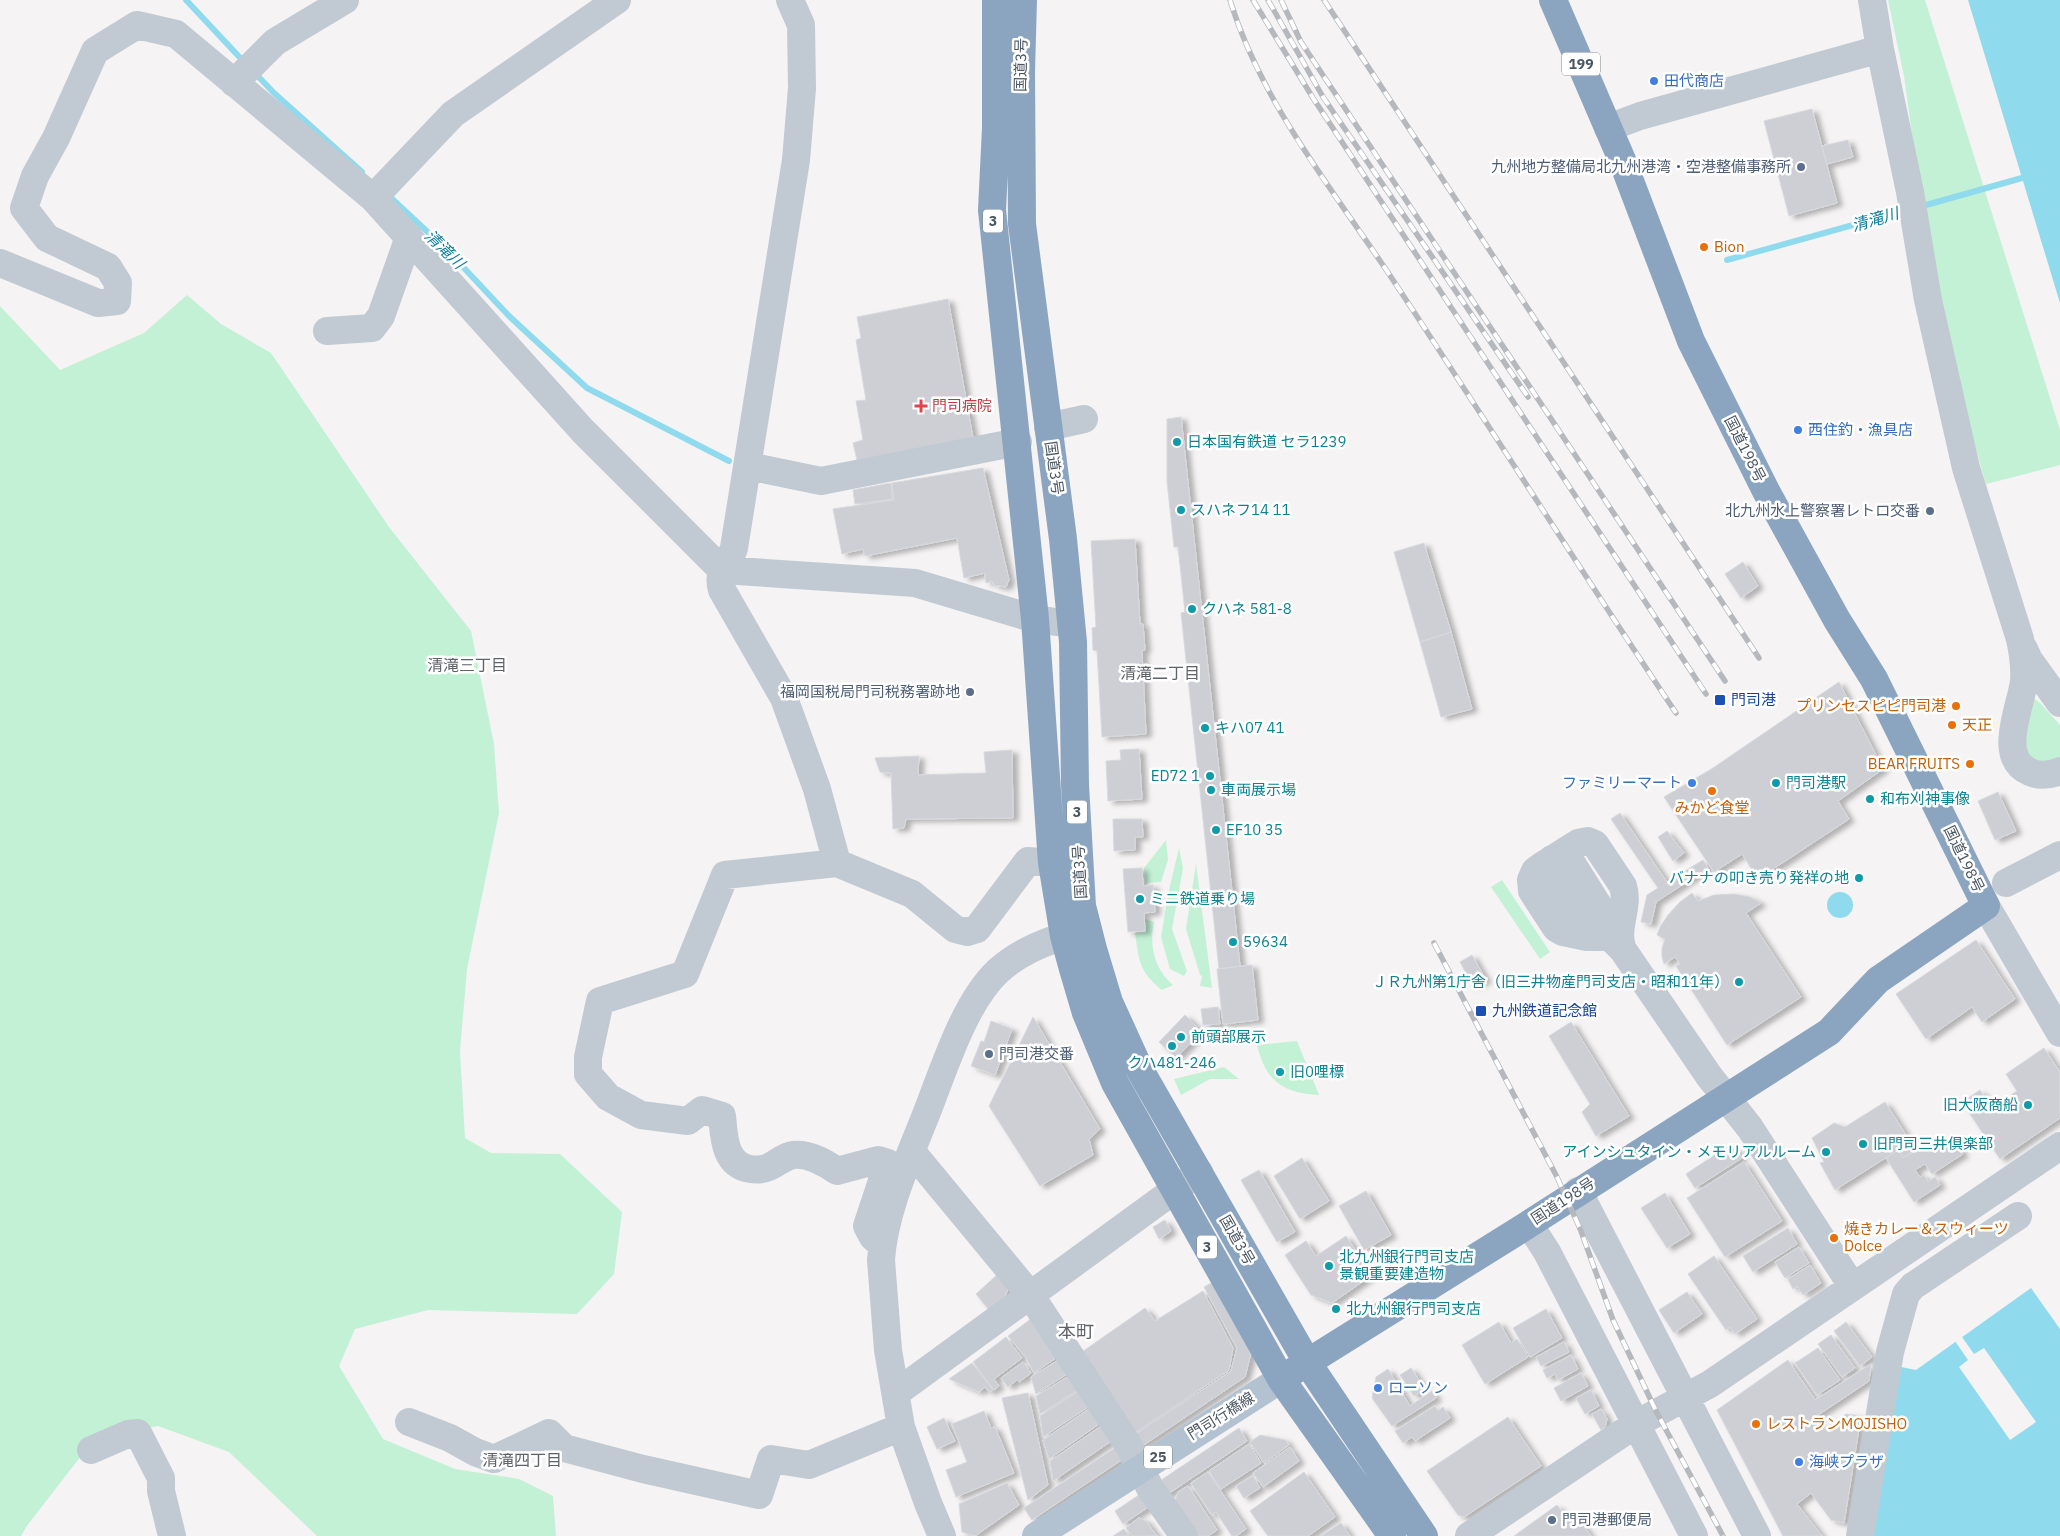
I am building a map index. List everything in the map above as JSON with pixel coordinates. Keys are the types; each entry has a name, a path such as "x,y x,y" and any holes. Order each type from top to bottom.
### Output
{"highway":[{"name":"国道3号","path":"996,0 996,128 992,210 1018,442 1035,619 1052,863 1064,936 1086,1013 1115,1083 1281,1379 1392,1536"},
{"name":"国道3号","path":"1023,0 1021,71 1022,224 1063,538 1071,624 1074,664 1075,785 1082,906 1109,1002 1140,1070 1306,1362 1424,1536"},
{"name":"199","path":"1553,0 1608,128"},
{"name":"国道198号","path":"1281,1379 1529,1224 1829,1032 1878,980 1986,906 1874,679 1837,620 1766,491 1691,341 1608,128"}],"main road":[{"name":"門司行橋線","path":"1036,1536 1145,1478 1281,1379"}],"street":[{"path":"234,83 275,42 345,0"},
{"path":"373,198 453,114 617,0"},
{"path":"790,0 802,26 802,88 796,160 734,548 731,558 722,570 719,580 722,590 784,698 817,789 837,864"},
{"path":"1872,0 1880,49 1910,192 1928,300 1966,468 2020,639 2029,660 2060,703"},
{"path":"0,263 98,303 117,301 118,282 108,267 47,238 24,208 34,176 56,138 95,51 137,25 176,34 373,198 583,431 722,570 915,583 1035,619 1071,624"},
{"path":"1608,128 1640,116 1880,49"},
{"path":"327,331 372,328 381,316 409,237"},
{"path":"1048,427 1084,419"},
{"path":"748,466 821,481 1018,442"},
{"path":"2020,639 2024,661 2024,683 2014,722 2013,755 2022,769 2037,775 2051,775 2060,772"},
{"path":"1623,950 1619,932 1626,901 1625,892 1601,850 1595,844 1588,841 1578,842 1535,871 1531,880 1532,891 1556,928 1563,932 1587,937 1610,937 1623,950 1709,1076 1750,1128 1852,1286"},
{"path":"2006,883 2060,855"},
{"path":"1552,859 1565,857 1570,862 1601,910 1601,924 1587,937"},
{"path":"882,1245 873,1237 867,1226 888,1163 878,1160 837,1171 825,1163 793,1155 760,1170 746,1168 731,1158 725,1143 722,1116 702,1110 688,1121 641,1115 608,1097 588,1074 588,1057 600,1000 686,974 725,875 837,864 912,894 955,929 967,932 977,929 1028,861 1052,863"},
{"path":"1986,906 2060,1033"},
{"path":"942,1536 901,1427 888,1350 881,1260 882,1245 898,1190 912,1152 954,1045 980,992 998,972 1019,955 1041,944 1064,936"},
{"path":"1468,1536 1636,1424 1686,1398 2060,1146"},
{"path":"912,1152 1031,1296 1129,1446 1145,1478 1184,1536"},
{"path":"896,1393 1199,1172"},
{"path":"1578,1191 1757,1536"},
{"path":"1860,1536 1890,1352 1906,1294 1913,1286 2018,1216"},
{"path":"1529,1224 1547,1252 1694,1536"},
{"path":"409,1422 450,1438 475,1452 494,1458 549,1433 564,1448 643,1469 759,1495 771,1459 809,1465 901,1427"},
{"path":"91,1450 128,1434 138,1433 161,1478 172,1536"}],"green space":[{"path":"1888,0 1925,0 2060,430 2060,465 1986,484 1947,350 1924,221 1904,76"},
{"path":"187,295 221,324 271,353 389,527 471,631 494,744 499,813 467,969 460,1051 465,1138 491,1153 560,1154 622,1212 614,1274 577,1314 428,1310 355,1329 339,1366 383,1439 455,1469 519,1479 553,1496 556,1536 317,1536 229,1452 158,1426 95,1438 21,1536 0,1536 0,306 60,370 144,333"},
{"path":"2031,696 2060,725 2060,766 2048,771 2021,753"},
{"path":"1166,840 1168,860 1161,882 1145,883 1144,868"},
{"path":"1179,848 1183,868 1172,929 1187,971 1184,976 1170,969 1161,937"},
{"path":"1196,864 1212,988 1200,986 1202,976 1200,975 1186,929"},
{"path":"1502,880 1550,952 1540,959 1491,887"},
{"path":"1145,919 1154,922 1152,939 1154,956 1161,972 1173,985 1162,990 1144,971 1139,958 1135,933 1146,932"},
{"path":"1297,1041 1319,1095 1295,1091 1285,1088 1278,1083 1265,1068 1257,1045"},
{"path":"1224,1067 1239,1079 1210,1079 1181,1095 1174,1079"}],"water":[{"path":"1968,0 2060,0 2060,303"},
{"path":"1840,892 1849,896 1853,905 1849,914 1840,918 1831,914 1827,905 1831,896"},
{"path":"2031,1288 2060,1329 2060,1536 1873,1536 1901,1367 1916,1370"}],"pier":[{"path":"1962,1337 1974,1354 1984,1348 2036,1422 2010,1440 1959,1367 1968,1360 1955,1341"}],"building":[{"path":"1812,109 1837,203 1789,216 1764,121"},
{"path":"1848,140 1853,157 1827,164 1822,146"},
{"path":"948,299 973,438 857,460 853,443 863,440 856,401 866,400 856,340 861,338 857,317"},
{"name":"車両展示場","path":"1181,417 1240,966 1219,969 1181,613 1185,612 1178,547 1174,547 1167,481 1167,419"},
{"path":"983,468 1009,580 1006,587 994,585 992,581 986,583 985,573 964,578 957,538 865,556 863,549 842,554 833,509 894,500 892,483"},
{"path":"891,483 892,499 855,504 853,490"},
{"path":"1135,539 1140,624 1143,624 1145,650 1142,651 1146,734 1102,737 1097,651 1093,650 1092,628 1096,627 1091,541"},
{"path":"1424,543 1451,632 1420,642 1394,552"},
{"path":"1743,562 1758,586 1741,598 1725,574"},
{"path":"1451,632 1472,709 1441,717 1420,642"},
{"name":"門司港駅","path":"1839,682 1883,769 1838,801 1849,819 1758,879 1742,854 1714,872 1664,797 1713,768"},
{"path":"1139,749 1142,799 1108,801 1106,761 1121,760 1120,750"},
{"path":"1012,750 1013,818 906,819 904,828 893,829 891,773 880,772 875,758 919,756 918,775 986,773 984,752"},
{"path":"1998,792 2016,831 1995,840 1978,801"},
{"path":"1620,813 1667,882 1703,860 1708,868 1656,902 1651,924 1641,922 1647,895 1658,888 1611,819"},
{"path":"1113,819 1142,819 1143,837 1135,837 1135,850 1114,851"},
{"path":"1667,831 1684,853 1673,861 1658,837"},
{"name":"ミニ鉄道乗り場","path":"1142,868 1143,886 1153,885 1155,912 1144,913 1145,931 1128,932 1123,869"},
{"name":"ＪＲ九州第1庁舎（旧三井物産門司支店・昭和11年）","path":"1692,893 1698,901 1714,895 1734,894 1750,897 1761,903 1746,913 1801,997 1727,1045 1676,966 1680,964 1675,957 1664,964 1662,957 1665,939 1657,935 1660,927 1680,902"},
{"path":"1976,940 2015,999 1982,1022 1972,1007 1926,1039 1896,994"},
{"path":"1472,955 1486,980 1473,986 1460,962"},
{"path":"1252,965 1258,1020 1223,1024 1217,969"},
{"path":"1218,1007 1220,1024 1203,1025 1201,1009"},
{"name":"前頭部展示","path":"1185,1015 1202,1032 1176,1058 1159,1042"},
{"path":"1033,1017 1100,1129 1089,1139 1093,1155 1040,1186 989,1106"},
{"name":"門司港交番","path":"991,1021 1012,1029 995,1075 971,1066 981,1041 984,1042"},
{"path":"1571,1022 1629,1116 1596,1136 1582,1112 1590,1104 1549,1036"},
{"name":"旧大阪商船","path":"2044,1048 2060,1072 2060,1118 2000,1159 1962,1102 1980,1090 1991,1108 2017,1091 2006,1074"},
{"name":"旧門司三井倶楽部","path":"1885,1102 1915,1149 1903,1158 1898,1150 1835,1190 1820,1163 1824,1162 1812,1138 1834,1123 1845,1127"},
{"path":"1953,1139 1963,1154 1932,1174 1925,1164 1915,1170 1920,1177 1924,1175 1928,1182 1935,1177 1940,1185 1914,1202 1886,1158 1898,1150 1903,1158 1928,1145 1933,1151"},
{"path":"1728,1146 1737,1150 1742,1158 1695,1188 1686,1174"},
{"path":"1302,1158 1329,1201 1300,1219 1274,1176"},
{"path":"1744,1162 1782,1221 1725,1257 1687,1198"},
{"path":"1259,1170 1295,1232 1277,1242 1241,1180"},
{"path":"1366,1191 1391,1235 1364,1250 1339,1206"},
{"path":"1665,1193 1690,1234 1667,1248 1641,1208"},
{"path":"1165,1220 1171,1231 1159,1239 1153,1227"},
{"path":"1788,1228 1797,1244 1753,1272 1743,1256"},
{"name":"北九州銀行門司支店 景観重要建造物","path":"1346,1236 1372,1275 1332,1303 1311,1295 1285,1255 1306,1241 1316,1256"},
{"path":"1799,1247 1809,1263 1785,1278 1775,1262"},
{"path":"1714,1256 1757,1319 1735,1334 1730,1327 1726,1330 1688,1274"},
{"path":"1810,1265 1821,1283 1803,1295 1797,1286 1793,1289 1788,1279"},
{"path":"999,1273 1009,1286 1005,1297 989,1310 976,1294"},
{"path":"1217,1280 1253,1345 1245,1377 1032,1520 1024,1508 1231,1371 1237,1348 1204,1287"},
{"path":"1203,1291 1233,1348 1229,1370 1136,1432 1130,1429 1079,1354 1145,1308 1155,1321"},
{"path":"1687,1292 1702,1314 1674,1333 1659,1310"},
{"path":"1546,1309 1562,1338 1530,1357 1513,1328"},
{"path":"1032,1318 1056,1358 1034,1373 1026,1358 1008,1336"},
{"path":"1499,1322 1511,1343 1517,1339 1528,1357 1485,1384 1462,1345"},
{"path":"1846,1322 1872,1357 1860,1366 1834,1331"},
{"path":"1831,1335 1855,1368 1842,1377 1818,1344"},
{"path":"1006,1337 1022,1358 994,1379 999,1386 994,1390 973,1362"},
{"path":"1564,1342 1569,1352 1541,1366 1536,1357"},
{"path":"1818,1348 1840,1380 1817,1395 1795,1363"},
{"path":"1571,1355 1578,1369 1558,1380 1555,1374 1547,1378 1543,1370"},
{"name":"海峡プラザ","path":"1788,1360 1815,1400 1871,1364 1869,1381 1815,1417 1823,1430 1846,1414 1861,1416 1844,1523 1831,1520 1811,1493 1797,1504 1822,1536 1783,1536 1717,1410"},
{"path":"1057,1361 1067,1374 1036,1394 1031,1377"},
{"path":"1023,1362 1031,1373 1008,1387 1001,1378"},
{"path":"972,1363 993,1390 989,1392 985,1387 979,1392 949,1379"},
{"path":"1411,1368 1425,1389 1414,1396 1400,1375"},
{"path":"1388,1369 1410,1406 1432,1391 1436,1398 1392,1426 1372,1398 1376,1377"},
{"path":"1581,1373 1588,1386 1561,1401 1554,1388"},
{"path":"1069,1376 1078,1390 1040,1414 1036,1396"},
{"path":"1591,1390 1599,1406 1585,1414 1576,1398"},
{"path":"1079,1391 1088,1407 1043,1437 1040,1416"},
{"path":"1028,1393 1048,1485 1028,1500 1002,1398"},
{"path":"1435,1406 1438,1411 1443,1407 1450,1418 1415,1441 1412,1437 1403,1443 1395,1431"},
{"path":"1089,1409 1099,1424 1049,1459 1043,1440"},
{"path":"1601,1409 1607,1419 1605,1427 1601,1430 1592,1414"},
{"path":"984,1411 991,1428 995,1427 1014,1473 956,1497 946,1470 967,1462 952,1424"},
{"path":"1508,1417 1541,1466 1464,1517 1458,1515 1427,1471"},
{"path":"944,1418 955,1441 937,1449 927,1427"},
{"path":"1100,1427 1110,1442 1053,1481 1050,1461"},
{"path":"1239,1428 1247,1441 1123,1524 1115,1511"},
{"path":"1260,1435 1285,1440 1289,1445 1264,1463 1250,1442"},
{"path":"1249,1444 1261,1463 1221,1489 1209,1471"},
{"path":"1290,1447 1299,1461 1263,1487 1253,1473"},
{"path":"1208,1472 1246,1529 1236,1536 1232,1536 1216,1512 1212,1515 1191,1483"},
{"path":"1304,1472 1335,1517 1308,1536 1268,1536 1250,1511"},
{"path":"1253,1476 1260,1488 1244,1498 1236,1486"},
{"path":"1007,1483 1019,1505 975,1536 962,1532 959,1504"},
{"path":"1188,1486 1217,1530 1208,1536 1198,1536 1175,1501 1178,1492"},
{"name":"門司港郵便局","path":"1557,1505 1570,1522 1577,1517 1591,1536 1514,1536"},
{"path":"1139,1518 1146,1521 1157,1536 1132,1536 1126,1528"},
{"path":"1341,1523 1350,1536 1321,1536"},
{"path":"1124,1529 1129,1536 1113,1536"}],"waterway":[{"name":"清滝川","path":"186,0 245,63"},
{"name":"清滝川","path":"254,72 274,93 362,172"},
{"name":"清滝川","path":"1919,207 2022,178"},
{"name":"清滝川","path":"388,195 449,252 509,316 587,388 729,461"},
{"name":"清滝川","path":"1727,260 1907,210"}],"railway":[{"path":"1230,0 1243,38 1260,74 1300,144 1391,277 1676,713"},
{"path":"1253,0 1313,98 1706,694"},
{"path":"1268,0 1323,97 1528,397"},
{"path":"1281,0 1301,42 1725,681"},
{"path":"1324,0 1759,658"},
{"path":"1434,943 1557,1177 1581,1231 1613,1320 1657,1413 1723,1536"}],"place":[{"name":"田代商店","path":"1654,81"},
{"name":"九州地方整備局北九州港湾・空港整備事務所","path":"1801,167"},
{"name":"Bion","path":"1704,247"},
{"name":"門司病院","path":"921,406"},
{"name":"西住釣・漁具店","path":"1798,430"},
{"name":"日本国有鉄道 セラ1239","path":"1177,442"},
{"name":"スハネフ14 11","path":"1181,510"},
{"name":"北九州水上警察署レトロ交番","path":"1930,511"},
{"name":"クハネ 581-8","path":"1192,609"},
{"name":"福岡国税局門司税務署跡地","path":"970,692"},
{"name":"門司港","path":"1720,700"},
{"name":"プリンセスピピ門司港","path":"1956,706"},
{"name":"天正","path":"1952,725"},
{"name":"キハ07 41","path":"1205,728"},
{"name":"BEAR FRUITS","path":"1970,764"},
{"name":"ED72 1","path":"1210,776"},
{"name":"ファミリーマート","path":"1692,783"},
{"name":"門司港駅","path":"1776,783"},
{"name":"車両展示場","path":"1211,790"},
{"name":"みかど食堂","path":"1712,791"},
{"name":"和布刈神事像","path":"1870,799"},
{"name":"EF10 35","path":"1216,830"},
{"name":"バナナの叩き売り発祥の地","path":"1859,878"},
{"name":"ミニ鉄道乗り場","path":"1140,899"},
{"name":"59634","path":"1233,942"},
{"name":"ＪＲ九州第1庁舎（旧三井物産門司支店・昭和11年）","path":"1739,982"},
{"name":"九州鉄道記念館","path":"1481,1011"},
{"name":"前頭部展示","path":"1181,1037"},
{"name":"クハ481-246","path":"1172,1046"},
{"name":"門司港交番","path":"989,1054"},
{"name":"旧0哩標","path":"1280,1072"},
{"name":"旧大阪商船","path":"2028,1105"},
{"name":"旧門司三井倶楽部","path":"1863,1144"},
{"name":"アインシュタイン・メモリアルルーム","path":"1826,1152"},
{"name":"焼きカレー＆スウィーツ Dolce","path":"1834,1238"},
{"name":"北九州銀行門司支店 景観重要建造物","path":"1329,1266"},
{"name":"北九州銀行門司支店","path":"1336,1309"},
{"name":"ローソン","path":"1378,1388"},
{"name":"レストランMOJISHO","path":"1756,1424"},
{"name":"海峡プラザ","path":"1799,1462"},
{"name":"門司港郵便局","path":"1552,1520"}],"district":[{"name":"清滝三丁目","path":"467,665"},
{"name":"清滝二丁目","path":"1160,673"},
{"name":"本町","path":"1076,1332"},
{"name":"清滝四丁目","path":"522,1460"}]}
